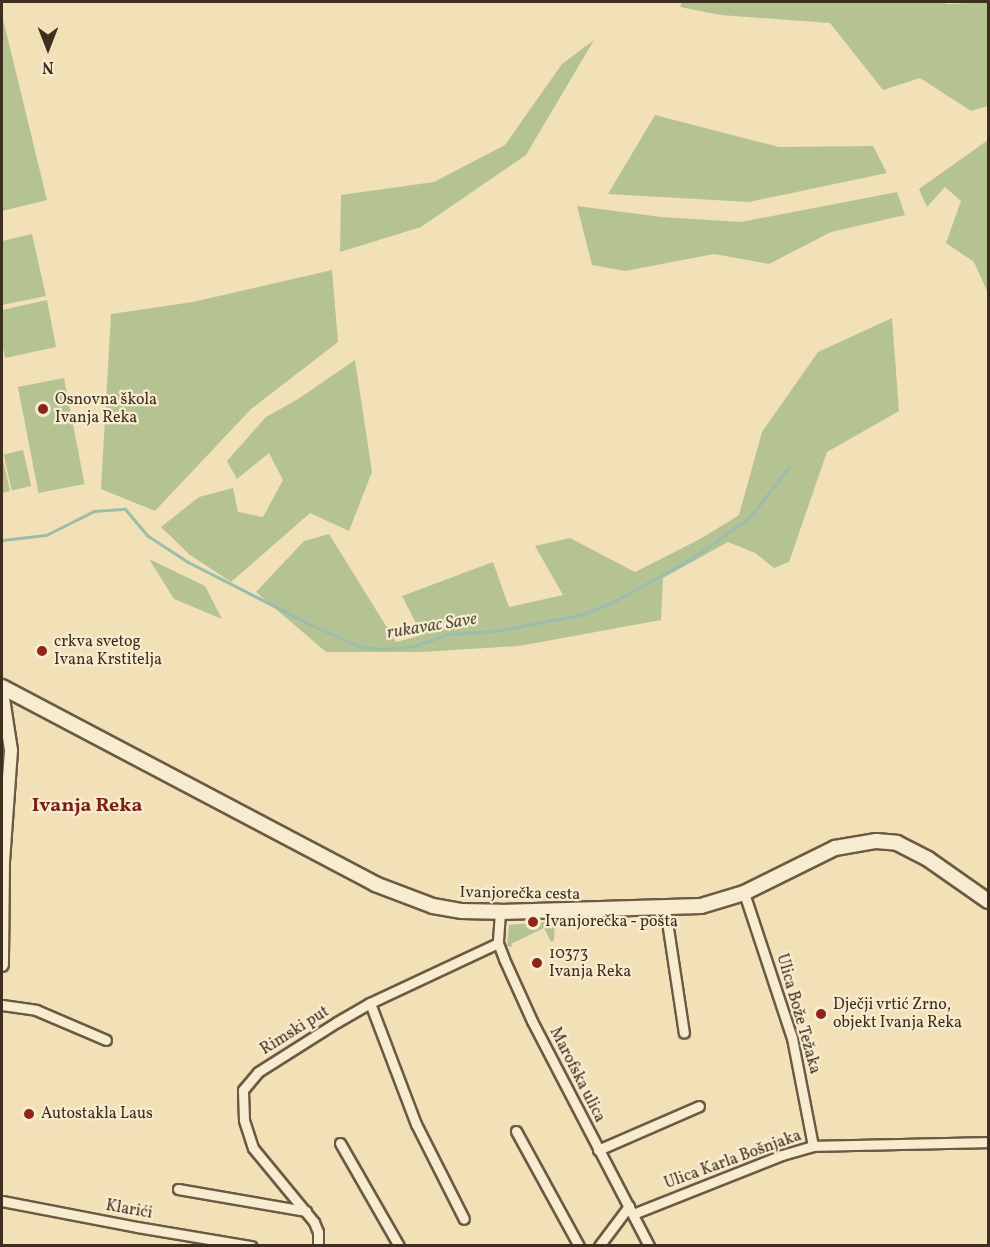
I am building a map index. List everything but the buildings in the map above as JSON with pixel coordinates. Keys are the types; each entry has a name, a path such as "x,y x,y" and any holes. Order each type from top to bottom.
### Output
{"main road":[{"name":"Ivanjorečka cesta","path":"2,687 390,891 433,906 461,911 500,912 701,906 744,893 835,848 876,841 897,843 916,853 988,902"}],"street":[{"path":"2,692 11,750 5,777 2,964"},
{"name":"Ulica Bože Težaka","path":"744,893 792,1038 803,1081 813,1146"},
{"path":"665,908 684,1033"},
{"name":"Marofska ulica","path":"500,912 498,943 532,1021 649,1245"},
{"name":"Rimski put","path":"318,1245 318,1232 306,1211 253,1148 244,1120 243,1090 258,1072 370,1003 498,943"},
{"path":"370,1003 416,1124 464,1219"},
{"path":"2,1005 36,1010 106,1040"},
{"path":"598,1150 699,1106"},
{"path":"516,1131 579,1245"},
{"name":"Ulica Karla Bošnjaka","path":"631,1210 813,1146 988,1142"},
{"path":"340,1143 399,1245"},
{"path":"178,1189 306,1211"},
{"name":"Klarići","path":"2,1201 137,1227 251,1245"},
{"path":"599,1245 631,1210"}],"green space":[{"path":"682,2 940,2 948,4 988,2 988,106 971,111 920,78 883,90 830,23 720,15 680,7"},
{"path":"2,15 47,200 2,211"},
{"path":"594,40 526,155 421,227 340,252 341,195 434,182 505,145 562,64"},
{"path":"655,115 779,147 873,146 887,173 749,202 608,194"},
{"path":"988,140 988,293 974,262 946,243 961,201 945,187 927,207 919,189"},
{"path":"897,192 905,215 831,232 769,264 714,254 625,271 592,265 577,206 661,217 741,222"},
{"path":"32,234 46,296 2,305 2,241"},
{"path":"332,270 338,342 251,409 155,511 101,489 111,314 193,302"},
{"path":"47,300 56,347 5,358 2,341 2,310"},
{"path":"892,318 899,411 827,452 789,562 774,568 755,553 728,542 663,578 661,620 519,646 421,652 326,652 256,592 304,541 329,534 396,642 422,635 402,596 493,562 509,607 563,595 535,546 570,538 635,572 702,538 739,515 762,432 818,352"},
{"path":"355,360 372,472 349,531 310,513 231,582 190,555 161,527 199,497 233,488 238,512 263,517 283,480 269,453 237,479 227,461 266,417 298,399"},
{"path":"64,378 85,484 38,493 18,387"},
{"path":"23,450 31,486 12,491 4,454"},
{"path":"2,455 10,491 2,493"},
{"path":"149,559 205,586 222,619 174,599"},
{"path":"555,921 554,940 551,942 544,928 511,944 513,947 507,946 509,925"}],"waterway":[{"name":"rukavac Save","path":"2,540 46,535 94,511 125,509 148,536 188,562 309,624 361,647 383,649 414,646 448,634 495,631 580,615 611,603 691,559 749,518 789,467"}],"place":[{"name":"Osnovna škola Ivanja Reka","path":"43,409"},
{"name":"crkva svetog Ivana Krstitelja","path":"42,651"},
{"name":"Ivanjorečka - pošta","path":"533,922"},
{"name":"10373 Ivanja Reka","path":"537,963"},
{"name":"Dječji vrtić Zrno, objekt Ivanja Reka","path":"821,1014"},
{"name":"Autostakla Laus","path":"29,1114"}],"district":[{"name":"Ivanja Reka","path":"87,806"}]}
